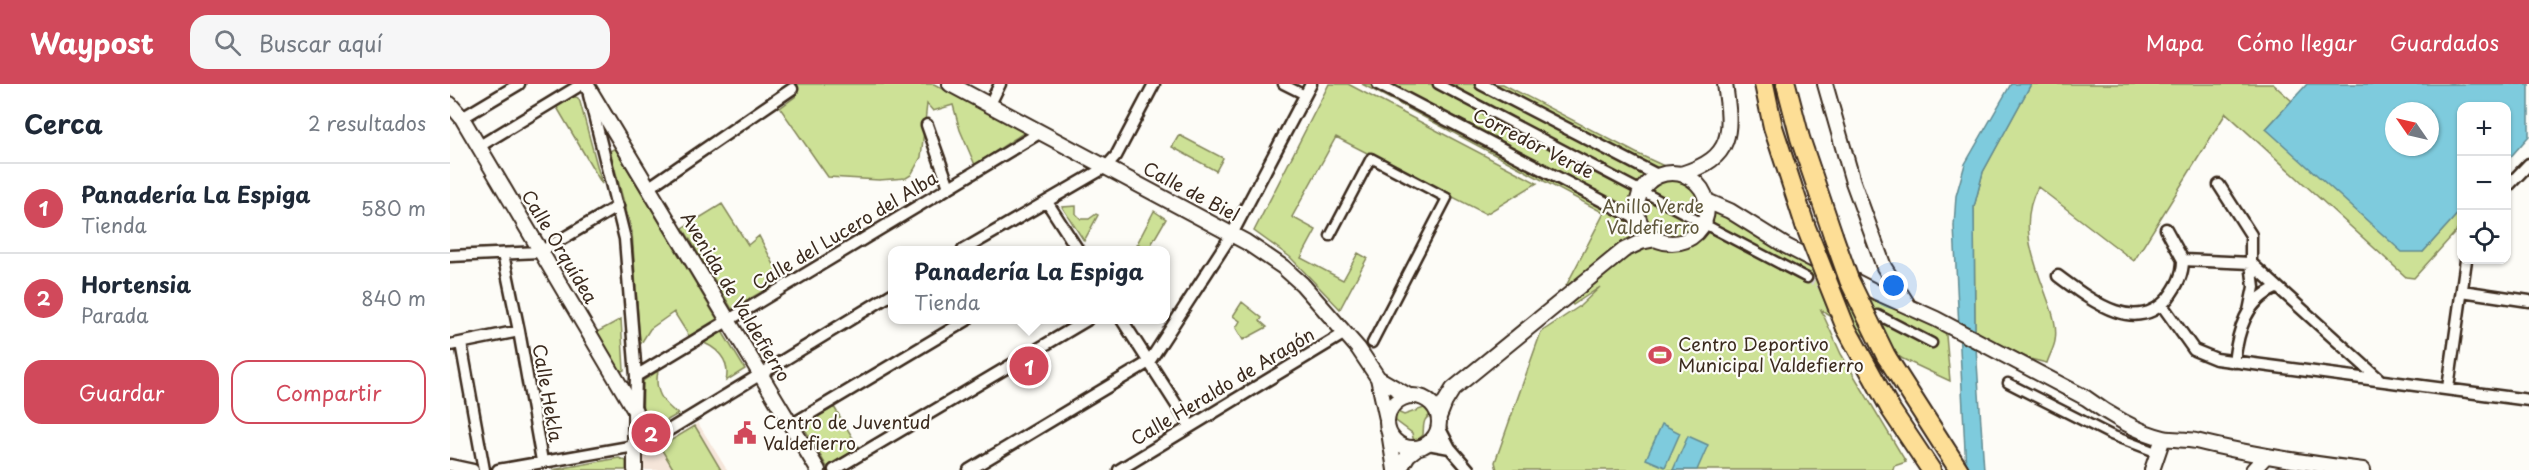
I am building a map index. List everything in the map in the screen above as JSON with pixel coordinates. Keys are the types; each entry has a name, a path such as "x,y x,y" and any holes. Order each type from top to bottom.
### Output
{"main road":[{"path":"1764,84 1773,127 1805,225 1846,328 1891,410 1930,470"},
{"path":"1786,84 1800,138 1849,280 1886,356 1959,470"}],"street":[{"path":"462,118 519,84"},
{"path":"478,147 586,84 625,239 636,376 635,470"},
{"name":"Avenida de Valdefierro","path":"586,84 818,470"},
{"name":"Calle de Biel","path":"950,84 1232,234 1283,267 1302,284 1358,348 1378,378 1397,470"},
{"path":"989,106 1000,84"},
{"path":"970,246 1106,167 1116,156 1154,84"},
{"path":"1283,84 1305,95"},
{"path":"969,470 1149,362 1232,234 1311,84"},
{"name":"Corredor Verde","path":"1378,84 1640,221 1656,239"},
{"name":"Corredor Verde","path":"1438,84 1642,191 1705,220 1807,278"},
{"name":"Corredor Verde","path":"1481,84 1659,176"},
{"path":"1624,250 1640,221 1637,205 1646,185 1659,176 1681,174 1707,164 1722,149 1729,125 1725,84"},
{"path":"1825,84 1853,182 1884,267 1909,307"},
{"path":"648,188 792,88"},
{"name":"Calle Orquídea","path":"450,104 462,118 635,411"},
{"path":"927,125 949,187"},
{"name":"Calle del Lucero del Alba","path":"636,376 1041,132"},
{"path":"602,147 606,140 611,138 622,143"},
{"path":"1330,236 1371,158 1447,198 1372,343"},
{"path":"2511,183 2529,164"},
{"path":"1681,174 1697,184 1707,201 1730,211 1786,246 1936,319 2086,398 2185,439 2265,457 2363,470"},
{"path":"2219,185 2251,235 2254,287 2249,311 2236,345 2234,362"},
{"path":"1423,446 1437,433 1445,402 1453,389 1624,250 1641,242 1656,239 1674,243 1693,237 1705,220 1707,201"},
{"path":"1047,202 1075,246"},
{"path":"450,256 540,252 618,206"},
{"path":"1705,220 1730,211"},
{"path":"2058,276 2093,302 2115,312 2140,315 2162,305 2178,286 2183,260 2166,229"},
{"name":"Calle Hekla","path":"503,254 542,461"},
{"path":"2183,260 2251,262 2276,288 2379,380"},
{"path":"2448,388 2465,264"},
{"path":"2249,311 2261,295 2276,288"},
{"path":"2462,291 2529,301"},
{"path":"498,470 646,444 888,296"},
{"path":"2162,305 2194,350 2216,359 2529,400"},
{"path":"1878,315 1932,344"},
{"path":"791,425 960,324"},
{"path":"834,470 1080,324"},
{"path":"1125,324 1190,426"},
{"path":"484,470 455,344 519,331"},
{"name":"Calle Heraldo de Aragón","path":"1119,470 1344,333"},
{"name":"Calle de Biel","path":"1378,378 1409,396"},
{"path":"2008,383 2111,435 2153,451"},
{"path":"1450,448 1399,444 1388,424 1392,407 1403,398 1409,396 1424,398 1453,389"},
{"path":"1424,398 1432,404 1450,448 1469,470"},
{"path":"2086,398 2115,417 2163,438 2185,439"},
{"path":"2152,470 2163,438"},
{"name":"Calle de Biel","path":"1397,470 1408,455 1423,446"},
{"path":"2246,453 2249,470"},
{"path":"2253,470 2265,457"},
{"path":"450,465 473,470"}],"shaded area":[{"path":"698,423 727,470 641,470 641,457"}],"green space":[{"path":"789,84 934,84 1025,132 975,165 960,130 953,105 933,111 927,104 921,157 911,175 906,178 879,180 828,177 780,108 796,96"},
{"path":"1329,84 1348,84 1537,183 1486,214 1336,137 1292,217 1316,230 1301,258 1343,280 1358,253 1367,258 1340,309 1290,257 1254,231"},
{"name":"Anillo Verde Valdefierro","path":"1362,84 1503,84 1638,154 1688,177 1700,186 1707,201 1945,324 1950,381 1903,359 1821,310 1841,354 1906,462 1894,466 1893,470 1497,470 1495,462 1541,332 1580,306 1600,287 1573,305 1563,292 1604,213"},
{"path":"2031,84 2273,84 2292,101 2266,129 2423,252 2457,214 2457,230 2414,278 2406,277 2226,113 2134,261 2038,187 2032,200 2028,227 2032,255 2056,329 2054,346 2047,363 2030,359 1975,332 1974,207 1983,172"},
{"path":"573,96 580,102 602,184 555,104"},
{"path":"1179,135 1223,158 1216,171 1172,147"},
{"path":"615,148 717,319 689,336 674,312 650,329 640,345 632,232 610,151"},
{"path":"722,204 748,245 759,236 782,280 732,309 683,228"},
{"path":"1076,206 1076,214 1081,219 1089,219 1098,215 1084,241 1062,207"},
{"path":"1154,211 1166,219 1150,246 1137,244"},
{"path":"1242,302 1262,318 1260,321 1267,327 1243,340 1236,328 1240,321 1233,316"},
{"path":"621,319 624,370 622,371 597,332"},
{"path":"720,328 745,369 726,381 726,367 721,355 711,346 698,341"},
{"path":"658,371 657,384 660,396 678,414 642,435 643,381"},
{"path":"834,407 859,448 827,467 803,426"},
{"path":"1424,408 1434,413 1426,419 1423,435 1414,443 1412,433 1396,421 1395,411 1404,415"},
{"path":"695,426 721,470 674,470 660,447"},
{"path":"619,458 626,461 626,470 552,470"}],"water":[{"path":"2011,84 2031,84 1983,172 1974,207 1975,332 1984,470 1966,470 1954,226 1956,196 1965,164"},
{"path":"2307,84 2529,84 2529,136 2511,156 2511,102 2457,102 2457,214 2423,252 2402,252 2266,129"},
{"path":"1662,424 1680,433 1665,467 1646,459"},
{"path":"1688,436 1708,445 1697,470 1673,470"}],"tunnel":[{"path":"1807,278 1857,304"}],"place":[{"name":"Centro Deportivo Municipal Valdefierro","path":"1660,355"},
{"name":"Panadería La Espiga","path":"1029,366"},
{"name":"Hortensia","path":"651,433"},
{"name":"Centro de Juventud Valdefierro","path":"745,433"}]}
